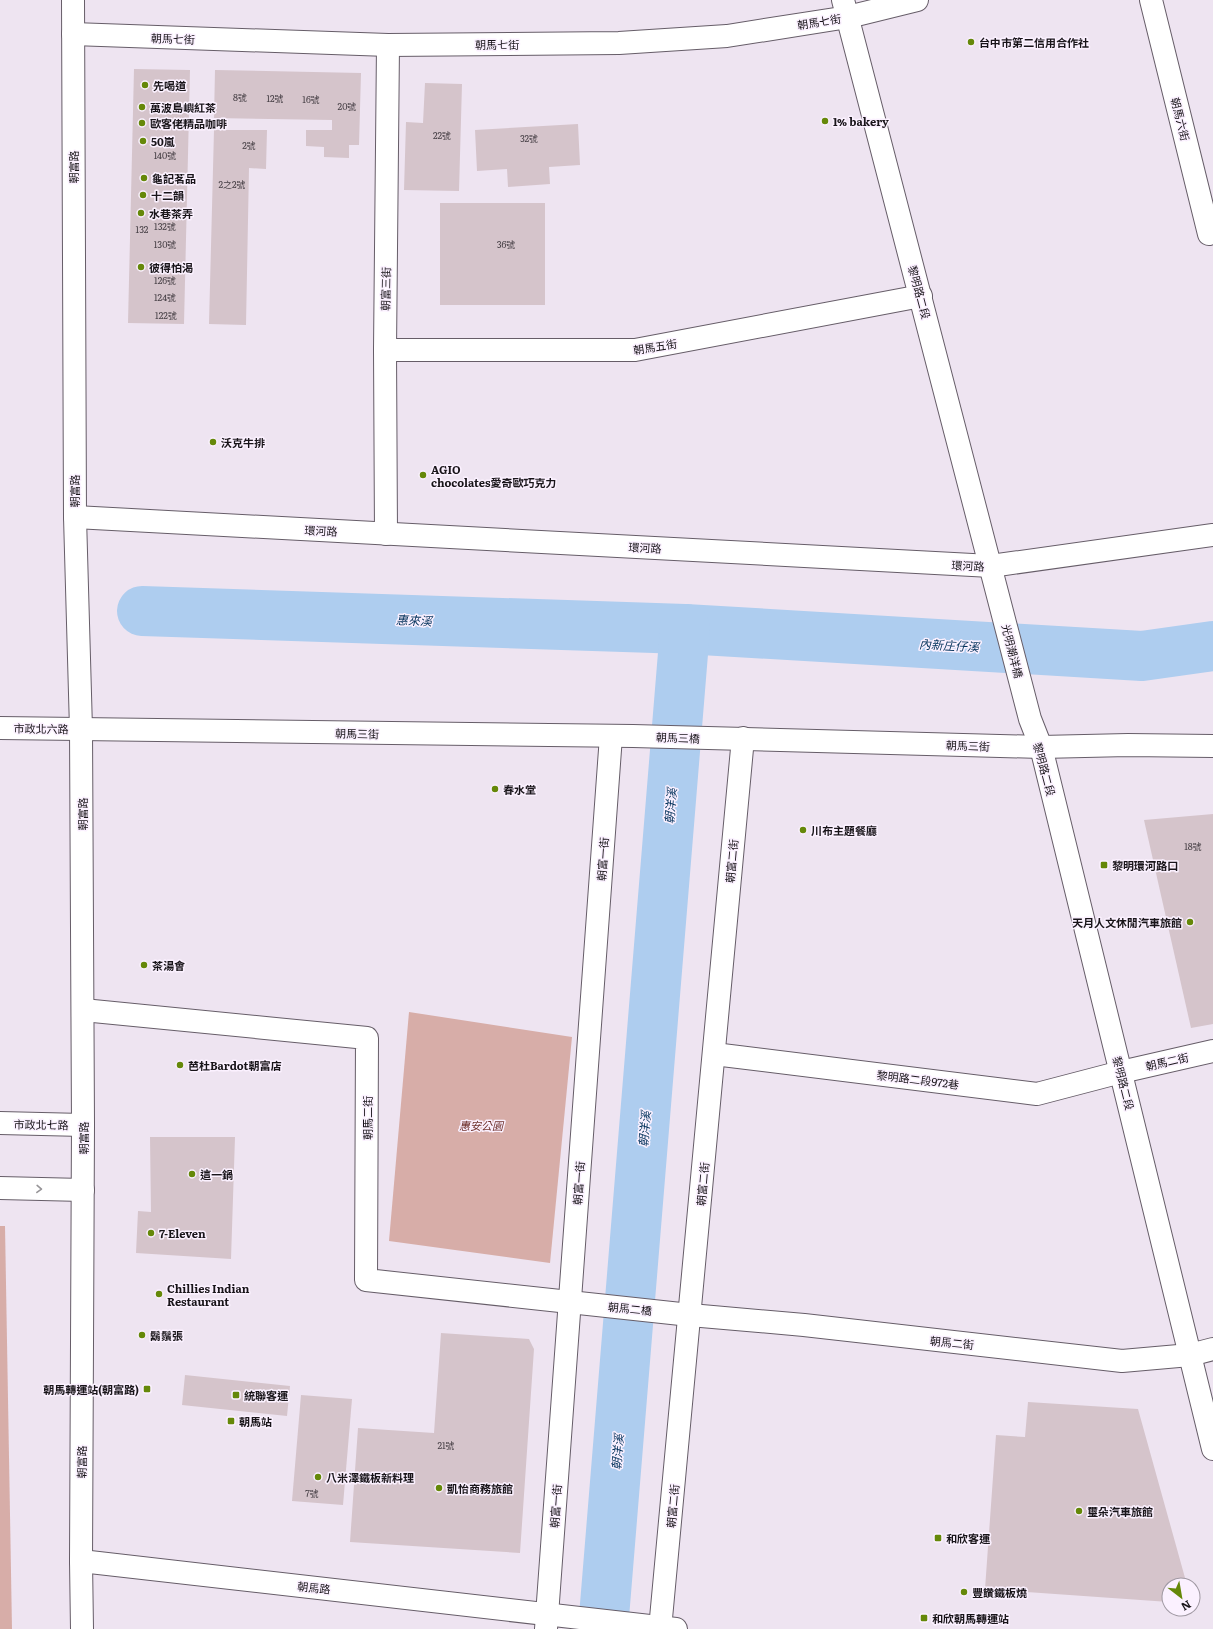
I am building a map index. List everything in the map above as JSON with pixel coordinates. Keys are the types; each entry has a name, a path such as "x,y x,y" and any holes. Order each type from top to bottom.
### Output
{"street":[{"name":"朝富路","path":"72,0 75,517 81,729 83,1125 82,1629"},
{"name":"朝馬七街","path":"73,34 388,44 619,43 727,36 846,8 917,0"},
{"name":"朝馬六街","path":"1151,0 1209,234 1213,233"},
{"name":"黎明路二段","path":"846,8 994,575"},
{"name":"朝富三街","path":"386,534 385,350 388,44"},
{"name":"朝馬五街","path":"385,350 635,350 921,296"},
{"name":"環河路","path":"75,517 386,534 994,575 1213,534"},
{"name":"光明潮洋橋","path":"994,575 1030,719"},
{"name":"黎明路二段","path":"1030,719 1041,747 1213,1449"},
{"name":"市政北六路","path":"0,728 81,729"},
{"name":"朝馬三街","path":"81,729 633,736"},
{"name":"朝富一街","path":"547,1621 611,736"},
{"name":"朝馬三橋","path":"633,736 733,738"},
{"name":"朝馬三街","path":"733,738 1041,747 1128,745 1213,746"},
{"name":"朝富二街","path":"666,1628 690,1315 714,1054 733,738"},
{"name":"朝馬二街","path":"82,1010 367,1038 366,1280 570,1302"},
{"name":"朝馬二街","path":"1121,1072 1213,1051"},
{"name":"黎明路二段972巷","path":"714,1054 1037,1094 1121,1072"},
{"name":"市政北七路","path":"0,1123 83,1125"},
{"path":"0,1188 83,1190"},
{"name":"朝馬二橋","path":"570,1302 690,1315"},
{"name":"朝馬二街","path":"690,1315 804,1325 1122,1361 1190,1355 1213,1349"},
{"name":"朝馬路","path":"81,1561 547,1621 666,1628"}],"green space":[{"name":"惠安公園","path":"409,1012 572,1037 550,1263 389,1241"},
{"path":"0,1226 5,1226 12,1629 0,1629"}],"building":[{"path":"134,69 190,70 184,324 128,323"},
{"path":"215,70 361,73 359,145 349,145 349,158 324,157 324,147 306,146 306,130 332,130 332,120 214,118"},
{"path":"425,83 462,84 459,191 404,190 406,122 423,123"},
{"path":"578,124 580,165 549,167 550,184 508,187 507,169 477,171 475,130"},
{"path":"214,130 267,130 266,169 249,168 246,325 209,324"},
{"path":"440,203 545,203 545,305 440,305"},
{"name":"天月人文休閒汽車旅館","path":"1213,814 1213,1024 1191,1028 1144,820"},
{"name":"這一鍋","path":"150,1137 235,1137 231,1259 136,1253 138,1211 151,1212"},
{"name":"凱怡商務旅館","path":"441,1333 529,1339 534,1349 520,1553 350,1542 358,1428 434,1433"},
{"name":"統聯客運","path":"185,1375 290,1386 287,1416 182,1405"},
{"path":"301,1395 352,1399 343,1505 292,1501"},
{"name":"璽朵汽車旅館","path":"1028,1402 1138,1409 1185,1577 1161,1577 1161,1601 985,1589 996,1435 1025,1437"}],"waterway":[{"name":"惠來溪","path":"142,611 685,629 1142,656 1213,646"},
{"name":"朝洋溪","path":"603,1629 685,629"}],"place":[{"name":"台中市第二信用合作社","path":"971,42"},
{"name":"先喝道","path":"145,85"},
{"name":"萬波島嶼紅茶","path":"142,107"},
{"name":"1% bakery","path":"825,121"},
{"name":"歐客佬精品咖啡","path":"142,123"},
{"name":"50嵐","path":"143,141"},
{"name":"龜記茗品","path":"144,178"},
{"name":"十二韻","path":"143,195"},
{"name":"水巷茶弄","path":"141,213"},
{"name":"彼得怕渴","path":"141,267"},
{"name":"沃克牛排","path":"213,442"},
{"name":"AGIO chocolates愛奇歐巧克力","path":"423,475"},
{"name":"春水堂","path":"495,789"},
{"name":"川布主題餐廳","path":"803,830"},
{"name":"黎明環河路口","path":"1104,865"},
{"name":"天月人文休閒汽車旅館","path":"1190,922"},
{"name":"茶湯會","path":"144,965"},
{"name":"芭杜Bardot朝富店","path":"180,1065"},
{"name":"這一鍋","path":"192,1174"},
{"name":"7-Eleven","path":"151,1233"},
{"name":"Chillies Indian Restaurant","path":"159,1294"},
{"name":"鬍鬚張","path":"142,1335"},
{"name":"朝馬轉運站(朝富路)","path":"147,1389"},
{"name":"統聯客運","path":"236,1395"},
{"name":"朝馬站","path":"231,1421"},
{"name":"八米澤鐵板新料理","path":"318,1477"},
{"name":"凱怡商務旅館","path":"439,1488"},
{"name":"璽朵汽車旅館","path":"1079,1511"},
{"name":"和欣客運","path":"938,1538"},
{"name":"豐饡鐵板燒","path":"964,1592"},
{"name":"和欣朝馬轉運站","path":"924,1618"}],"water label":[{"name":"內新庄仔溪","path":"949,645"}]}
